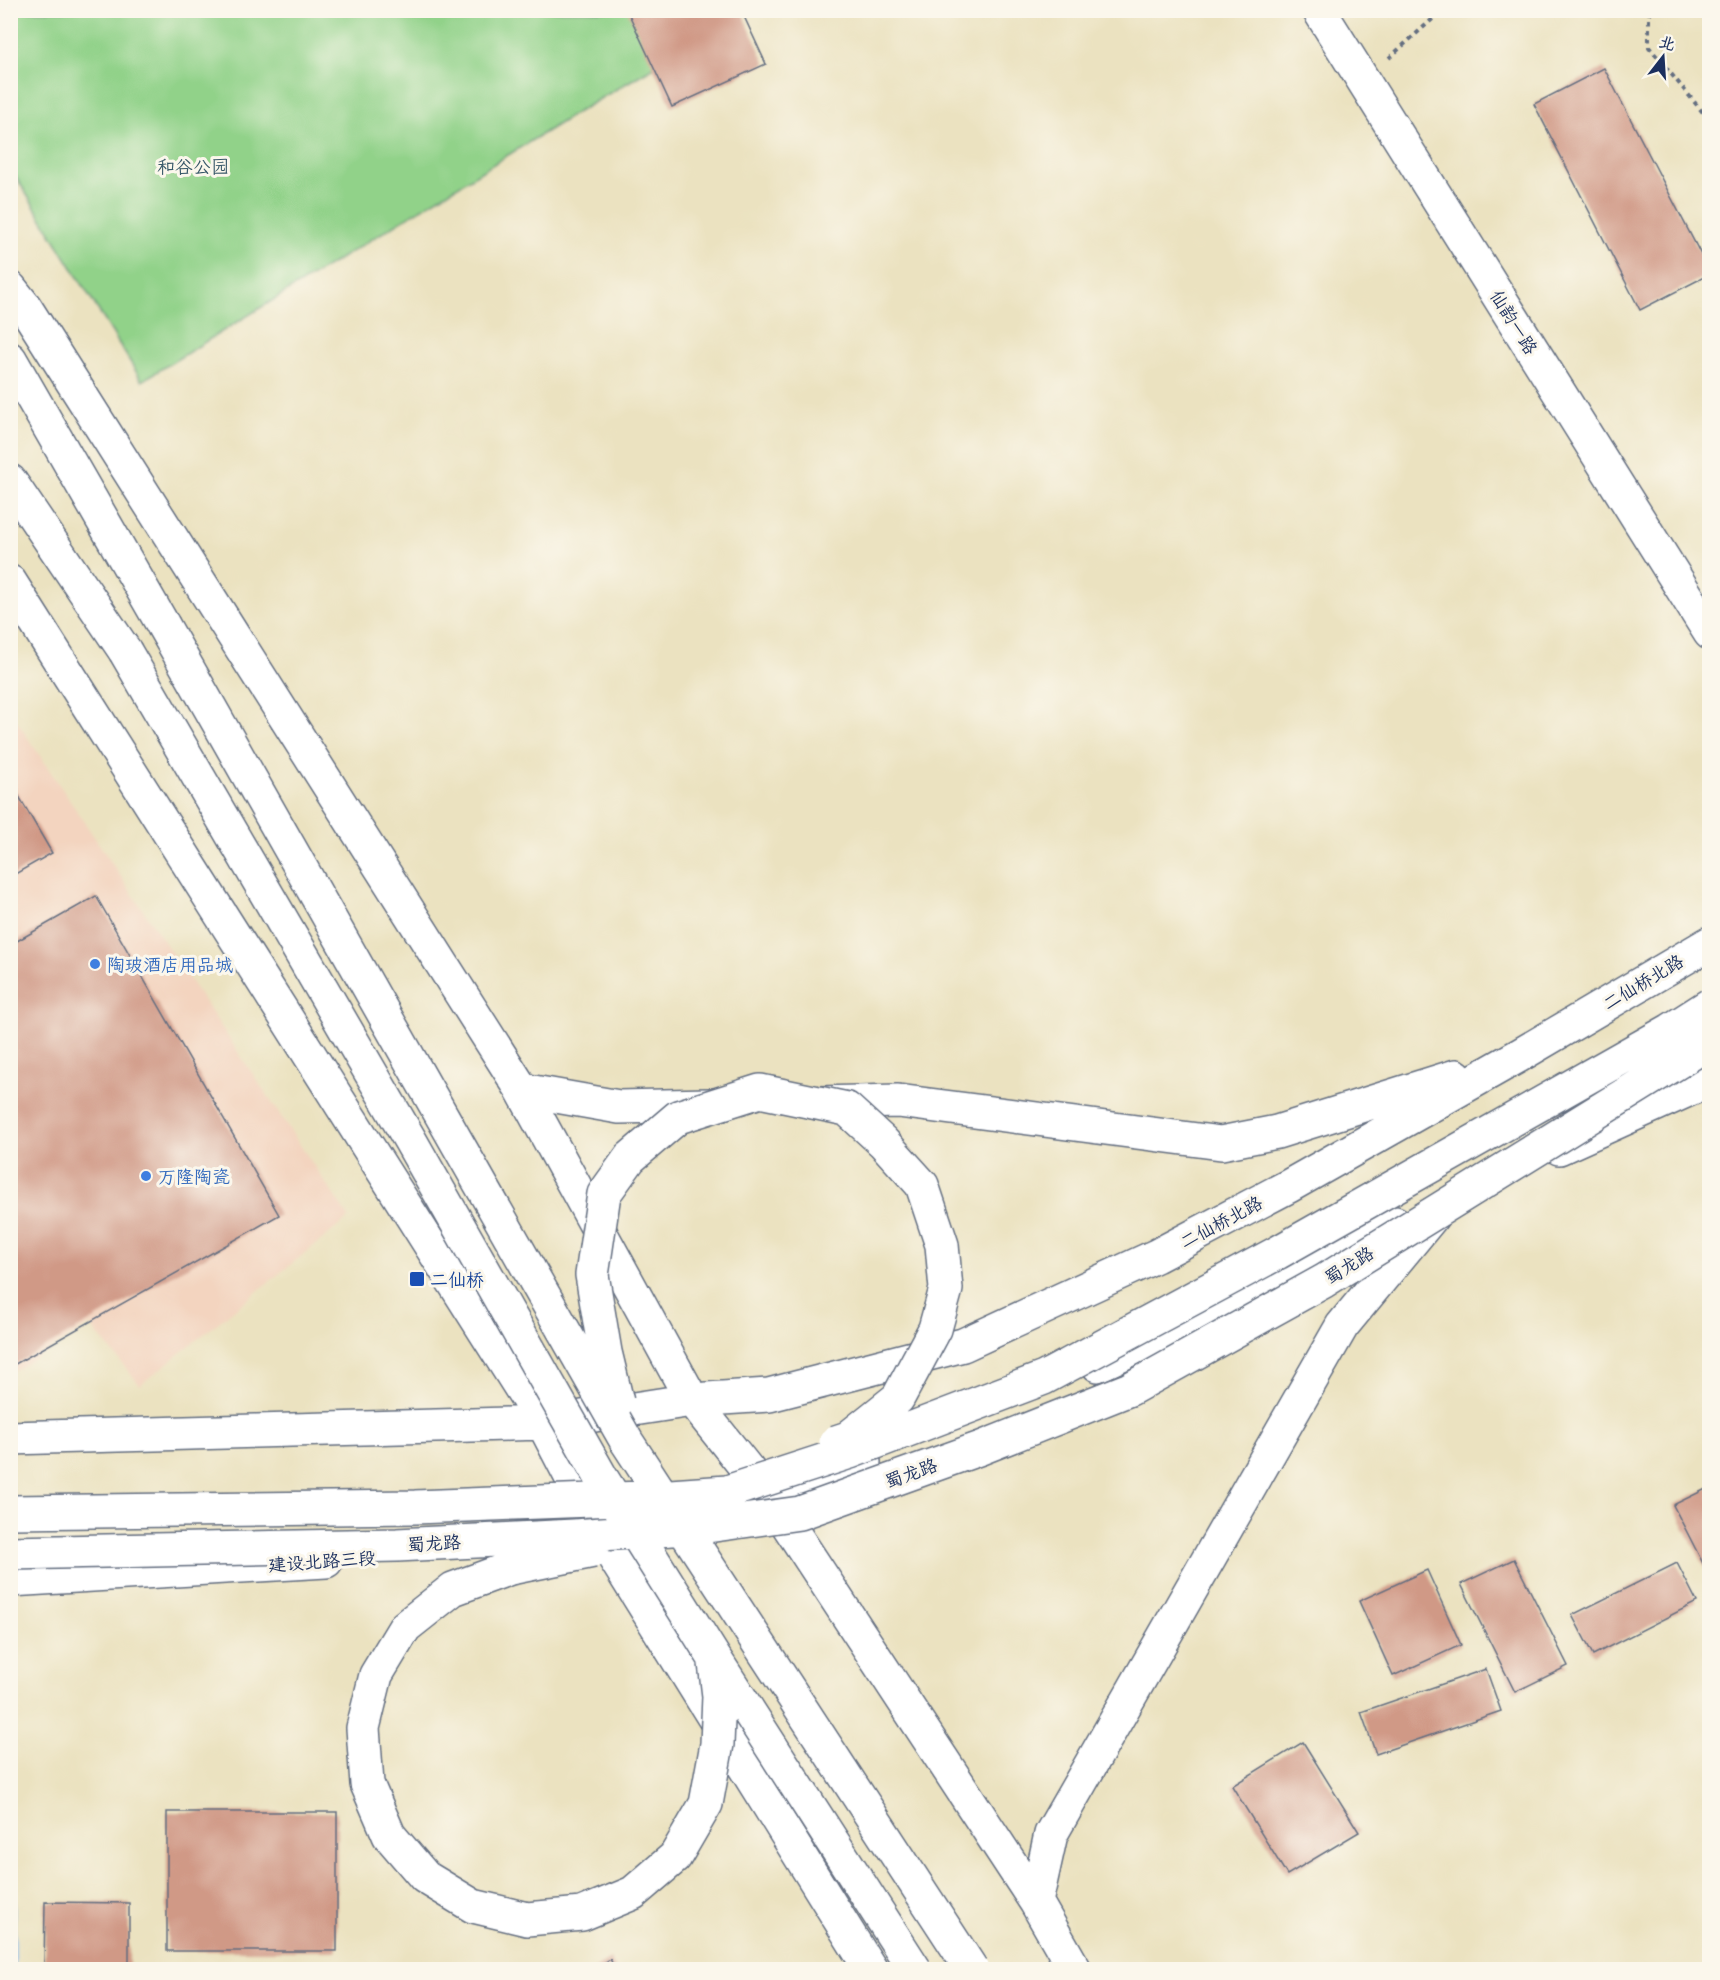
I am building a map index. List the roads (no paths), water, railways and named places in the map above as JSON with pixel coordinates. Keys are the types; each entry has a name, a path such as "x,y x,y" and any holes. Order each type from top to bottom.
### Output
{"main road":[{"name":"仙韵一路","path":"1319,10 1710,633"},
{"path":"10,288 26,307 522,1090 692,1400 771,1499 1036,1902 1075,1970"},
{"path":"10,359 627,1442 972,1970"},
{"path":"10,481 125,651 410,1140 602,1477 715,1659 915,1970"},
{"path":"10,582 543,1423 606,1544 871,1970"},
{"name":"二仙桥北路","path":"692,1400 769,1395 963,1345 1156,1256 1289,1186 1520,1055 1710,943"},
{"name":"蜀龙路","path":"10,1512 415,1507 642,1498 727,1492 850,1452 1044,1378 1287,1247 1671,1030 1710,1005"},
{"name":"蜀龙路","path":"10,1553 397,1545 700,1527 800,1513 981,1448 1130,1389 1324,1281 1710,1042"},
{"path":"522,1090 619,1107 898,1101 1221,1143 1277,1132 1520,1055"},
{"path":"771,1499 1024,1399 1448,1198 1710,1080"},
{"path":"627,1442 605,1352 592,1275 604,1194 630,1158 678,1117 760,1091 847,1109 883,1142 922,1185 942,1245 946,1289 936,1329 898,1398 848,1438 736,1477 642,1498"},
{"path":"1036,1902 1051,1834 1342,1326 1448,1198"},
{"path":"10,1438 543,1423 692,1400"},
{"name":"建设北路三段","path":"10,1580 606,1544 771,1499"},
{"path":"700,1527 510,1568 453,1589 405,1627 376,1675 363,1728 368,1784 389,1834 425,1877 473,1906 527,1919 582,1914 633,1893 675,1857 706,1804 717,1744 718,1696 715,1659"}],"waterway":[{"path":"10,1904 11,1970"}],"place":[{"name":"陶玻酒店用品城","path":"95,964"},
{"name":"万隆陶瓷","path":"146,1176"},
{"name":"二仙桥","path":"417,1279"}],"park label":[{"name":"和谷公园","path":"193,166"}]}
